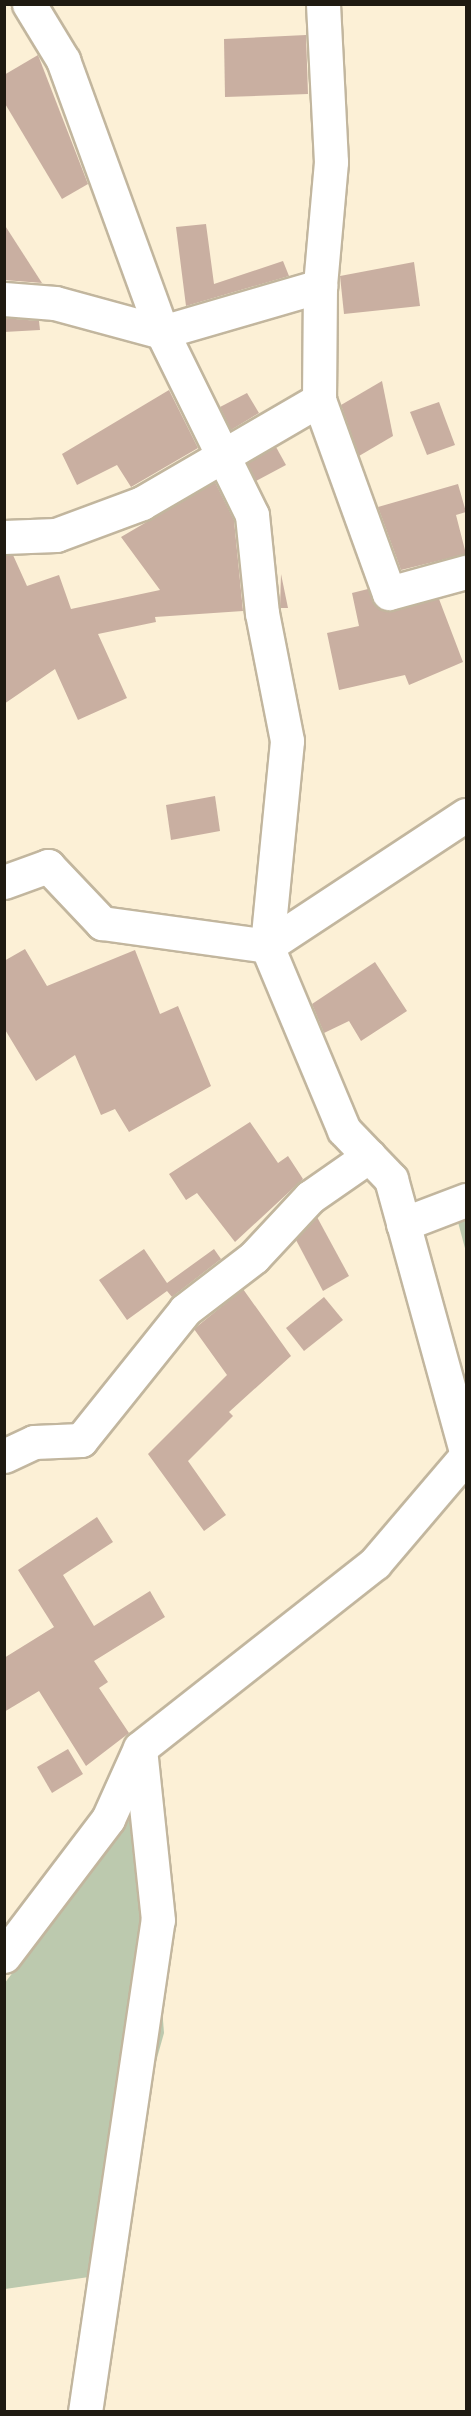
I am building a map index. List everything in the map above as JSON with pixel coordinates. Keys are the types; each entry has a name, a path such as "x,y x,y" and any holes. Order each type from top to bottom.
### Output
{"street":[{"path":"29,4 63,60 162,332 225,455 252,515 262,613 287,741 267,946 344,1130 391,1179 466,1451"},
{"path":"323,4 331,162 320,286 319,400 389,593 466,572"},
{"path":"4,299 55,303 162,332 320,286"},
{"path":"4,537 56,535 121,511 225,455 319,400"},
{"path":"4,882 48,866 102,923 267,946 466,815"},
{"path":"4,1456 34,1442 81,1440 185,1310 254,1257 310,1197 369,1156"},
{"path":"403,1224 466,1200"},
{"path":"4,1956 108,1819 140,1748 375,1563 466,1456"},
{"path":"85,2412 158,1920 140,1748"}],"green space":[{"path":"466,1207 466,1252 455,1211"},
{"path":"146,1798 164,2033 96,2276 5,2289 4,1984"}],"building":[{"path":"306,35 308,94 225,97 224,39"},
{"path":"38,55 88,184 62,199 4,102 4,75"},
{"path":"4,224 42,283 4,280"},
{"path":"206,224 214,284 283,261 289,276 186,306 176,227"},
{"path":"414,262 420,306 344,314 340,276"},
{"path":"4,318 39,321 40,330 4,332"},
{"path":"382,381 393,436 359,456 341,405"},
{"path":"169,390 198,448 131,487 117,465 77,485 62,454"},
{"path":"247,393 259,413 231,430 220,407"},
{"path":"439,402 455,445 427,455 410,412"},
{"path":"276,447 286,465 256,481 247,463"},
{"path":"215,482 234,520 243,611 155,617 156,622 98,634 127,698 78,720 55,669 4,704 4,556 13,555 27,586 59,575 71,609 160,590 121,537"},
{"path":"458,484 466,512 456,515 466,554 401,570 378,507"},
{"path":"281,574 288,608 280,608"},
{"path":"368,589 385,611 439,599 463,662 409,685 405,675 339,690 327,633 359,626 352,593"},
{"path":"215,796 220,831 171,840 166,805"},
{"path":"25,949 47,986 135,950 160,1014 178,1006 211,1086 129,1132 115,1109 101,1115 75,1055 36,1081 4,1028 4,961"},
{"path":"375,962 407,1011 361,1041 349,1021 324,1033 312,1004"},
{"path":"250,1122 278,1163 288,1156 303,1179 235,1242 197,1193 186,1200 169,1174"},
{"path":"317,1217 349,1276 323,1291 296,1240"},
{"path":"144,1249 167,1283 214,1249 221,1259 172,1297 167,1291 127,1320 99,1280"},
{"path":"243,1289 291,1356 229,1412 233,1416 188,1461 226,1515 204,1531 148,1454 227,1375 194,1329"},
{"path":"324,1297 343,1320 304,1351 286,1328"},
{"path":"97,1517 113,1542 63,1575 94,1626 150,1591 165,1617 94,1661 108,1682 99,1688 129,1733 86,1766 39,1691 4,1712 4,1658 54,1627 18,1570"},
{"path":"68,1749 83,1774 52,1793 37,1767"}]}
